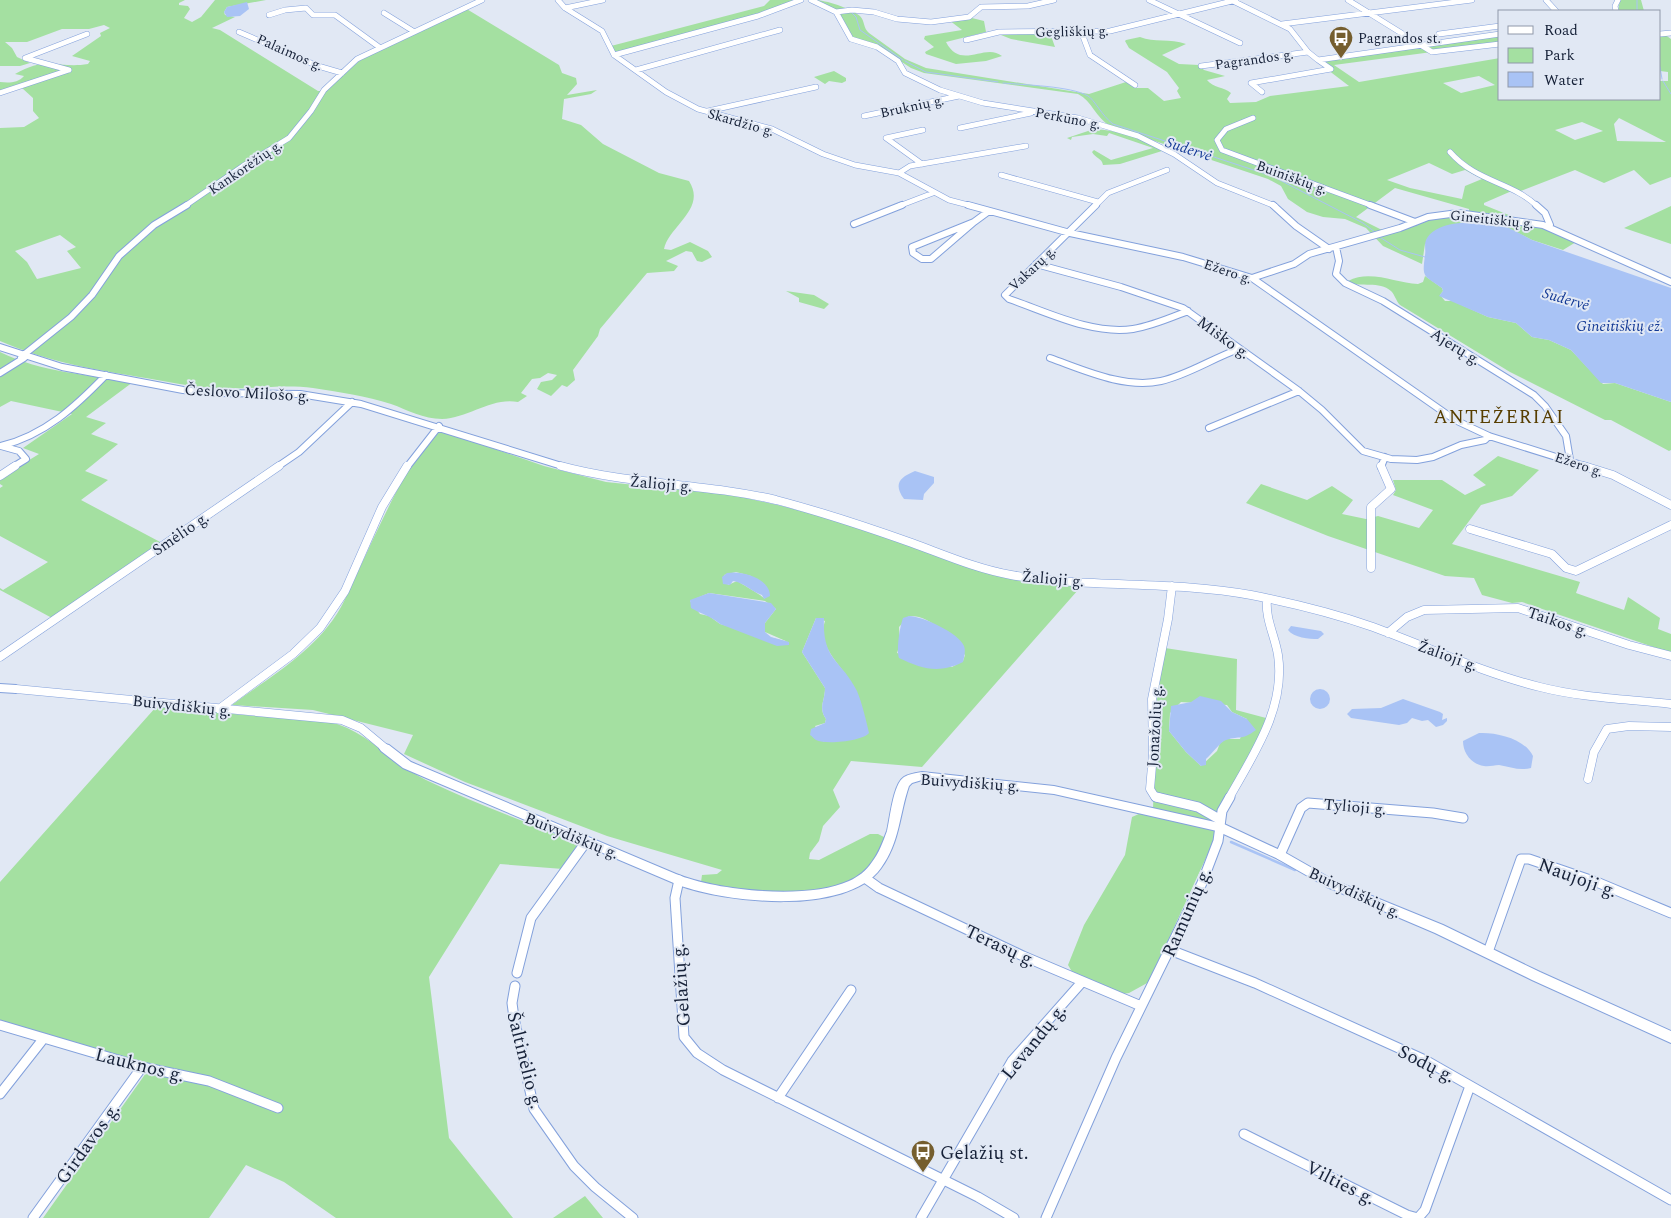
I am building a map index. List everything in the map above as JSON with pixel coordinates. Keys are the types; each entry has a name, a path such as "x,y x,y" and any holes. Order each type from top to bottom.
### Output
{"main road":[{"name":"Buivydiškių g.","path":"0,688 16,689"},
{"name":"Buivydiškių g.","path":"385,748 407,765 586,842 698,887 729,893 777,895 831,892 850,887 865,878 876,866 891,837 904,784 908,780 922,776 1054,790 1220,823 1331,884 1488,952 1536,976 1671,1037"}],"street":[{"name":"Kankorėžių g.","path":"23,358 71,317 92,295 119,256 154,225 289,138 312,111 324,90 361,56 482,0"},
{"name":"Skardžio g.","path":"558,0 565,8 599,29 614,55 672,95 707,112 772,129 823,154 855,165 873,170 900,173"},
{"path":"565,8 603,0"},
{"path":"614,55 758,16 802,0"},
{"path":"811,0 836,12 852,10 874,12 897,19 931,22 969,17 977,8 984,6 1028,6 1054,0"},
{"path":"1149,0 1240,43"},
{"path":"1233,0 1293,31 1310,54 1331,69 1250,83 1262,92"},
{"name":"Gegliškių g.","path":"966,40 999,32 1115,30 1233,0"},
{"path":"1348,0 1420,46 1435,53 1498,44"},
{"path":"1282,24 1472,0"},
{"path":"1546,0 1555,10"},
{"path":"269,15 306,8 313,16 335,15 379,47"},
{"name":"Perkūno g.","path":"836,12 851,40 876,47 898,61 907,74 940,90 978,102 1088,120 1143,138 1182,159 1218,183 1275,206 1296,226 1333,248"},
{"path":"384,13 413,32"},
{"path":"1439,34 1498,26"},
{"path":"636,70 780,30"},
{"path":"1081,31 1090,55 1135,85"},
{"name":"Palaimos g.","path":"239,32 260,38 313,63 342,73"},
{"path":"0,93 69,70 64,67 34,62 25,58 87,34"},
{"path":"1318,60 1498,34"},
{"name":"Pagrandos g.","path":"1201,66 1310,54"},
{"path":"707,112 816,87"},
{"name":"Bruknių g.","path":"864,116 959,96"},
{"path":"960,128 1036,112"},
{"name":"Buiniškių g.","path":"1253,118 1222,132 1217,140 1222,150 1415,222"},
{"path":"922,164 886,138 923,130"},
{"path":"900,173 906,167 1026,146"},
{"path":"1450,152 1468,171 1528,199 1547,216 1550,225 1548,227"},
{"name":"Vakarų g.","path":"1167,170 1117,189 1098,202 1070,233 1006,291 1005,295 1007,298 1075,320 1116,330 1139,327 1188,311"},
{"name":"Ežero g.","path":"900,173 932,193 989,211 1070,233 1176,255 1252,278 1455,420 1490,436 1570,460 1634,484 1671,505"},
{"path":"1001,175 1098,202"},
{"path":"854,224 932,193"},
{"path":"974,222 912,247 913,253 922,258 931,259 989,211"},
{"name":"Gineitiškių g.","path":"1252,278 1294,264 1309,254 1431,216 1458,213 1528,222 1548,227 1671,282"},
{"name":"Ajerų g.","path":"1333,248 1339,261 1336,274 1345,283 1383,301 1518,384 1540,400 1566,436 1570,460"},
{"name":"Miško g.","path":"1036,264 1178,305 1299,391 1333,420 1358,448 1385,458 1407,460 1425,458 1461,445 1485,440 1490,436"},
{"name":"Česlovo Milošo g.","path":"0,347 23,358 57,367 195,391 290,392 385,409 439,426"},
{"path":"1050,358 1103,375 1136,382 1153,382 1172,377 1239,349"},
{"path":"0,373 23,358"},
{"path":"0,476 26,459 16,449 1,446 23,440 56,423 106,375"},
{"path":"1209,428 1299,391"},
{"name":"Smėlio g.","path":"0,657 298,452 352,402"},
{"path":"219,709 281,665 314,637 332,613 345,589 376,520 398,479 439,426"},
{"name":"Žalioji g.","path":"439,426 533,458 594,475 623,480 696,486 740,493 843,518 977,567 1000,573 1226,591 1267,599 1323,611 1540,687 1584,695 1671,704"},
{"path":"1371,568 1372,507 1388,494 1391,489 1381,468 1385,458"},
{"path":"1470,530 1552,554 1566,568 1576,571 1628,545 1650,537 1671,525"},
{"name":"Jonažolių g.","path":"1172,586 1168,619 1152,699 1153,754 1150,789 1155,797 1198,806 1220,823"},
{"name":"Ramunių g.","path":"1046,1218 1141,1006 1170,950 1214,852 1220,823 1274,710 1279,675 1274,637 1266,610 1267,599"},
{"name":"Taikos g.","path":"1388,633 1407,617 1424,610 1518,608 1629,645 1671,656"},
{"name":"Buivydiškių g.","path":"16,689 342,720 361,728 385,748"},
{"path":"1588,779 1594,752 1607,729 1629,726 1671,727"},
{"name":"Tylioji g.","path":"1280,855 1301,808 1308,803 1433,813 1463,818"},
{"path":"517,973 531,918 586,842"},
{"name":"Naujoji g.","path":"1488,952 1521,859 1529,859 1599,883 1671,913"},
{"name":"Terasų g.","path":"865,878 880,888 1082,982 1141,1006"},
{"name":"Gelažių g.","path":"679,880 676,900 684,1037 690,1046 708,1061 1014,1218"},
{"name":"Sodų g.","path":"1170,950 1255,984 1425,1060 1671,1200"},
{"name":"Levandų g.","path":"943,1180 1012,1060 1082,982"},
{"name":"Šaltinėlio g.","path":"515,986 512,1004 514,1018 534,1109 574,1166 595,1187 633,1218"},
{"path":"778,1098 850,990"},
{"name":"Lauknos g.","path":"0,1025 142,1067 209,1081 278,1108"},
{"path":"0,1094 44,1038"},
{"name":"Girdavos g.","path":"33,1218 142,1067"},
{"name":"Vilties g.","path":"1244,1134 1407,1215 1418,1218 1425,1210 1429,1194 1470,1086"},
{"path":"922,1218 943,1180"}],"green space":[{"path":"0,0 185,0 179,3 179,5 188,6 190,9 184,18 192,22 201,17 215,0 266,0 227,7 224,12 225,15 235,17 212,28 220,30 318,91 325,91 366,55 465,8 559,65 562,73 576,78 577,84 567,95 597,90 591,94 564,99 562,119 581,125 603,144 659,173 689,181 693,191 690,209 667,241 664,249 671,250 690,242 708,251 712,257 702,262 697,261 692,252 686,251 666,261 678,266 674,271 647,273 600,329 598,336 573,370 575,380 567,387 562,385 551,396 537,389 541,382 552,380 557,375 548,373 540,378 532,379 521,393 527,396 518,402 499,402 452,418 428,418 372,399 313,388 198,386 68,364 0,341 0,128 24,127 39,118 33,111 33,98 22,88 0,92 0,82 19,80 24,76 15,74 36,65 88,64 90,61 72,56 101,36 100,33 110,28 104,25 89,29 62,29 27,42 5,42 12,48 17,57 30,63 20,66 0,66","holes":["60,235 76,247 67,251 81,268 37,279 27,262 15,251"]},
{"path":"770,0 799,0 766,12 615,53 611,46 764,6"},
{"path":"814,0 838,5 856,13 862,18 869,33 905,59 926,68 1089,94 1126,82 1135,88 1148,88 1164,101 1181,98 1177,91 1179,88 1167,72 1129,48 1125,41 1140,37 1151,40 1180,42 1186,44 1162,55 1179,64 1199,65 1204,70 1225,76 1207,80 1212,85 1231,93 1227,99 1230,103 1256,102 1270,96 1349,86 1328,70 1325,61 1498,36 1498,43 1334,65 1359,82 1498,58 1498,100 1661,100 1661,81 1668,81 1668,72 1661,71 1661,34 1664,34 1671,39 1671,177 1650,185 1634,170 1604,183 1575,170 1518,192 1514,190 1484,203 1484,205 1576,242 1563,250 1532,240 1502,225 1477,222 1425,244 1422,264 1383,246 1366,228 1345,219 1323,217 1307,212 1288,199 1281,186 1268,179 1110,126 1078,94 924,73 911,68 880,48 852,39 840,14","holes":["1479,76 1495,85 1461,93 1443,83","1619,118 1666,142 1617,141 1614,124","1582,122 1603,131 1575,140 1555,130","1429,163 1452,174 1465,170 1482,179 1465,186 1462,199 1410,188 1387,180","1395,188 1469,209 1469,214 1426,218 1382,230 1356,217"]},
{"path":"1620,0 1641,0 1644,10 1618,10"},
{"path":"972,18 984,21 986,32 946,42 952,50 966,55 988,52 1002,56 986,61 956,64 926,54 925,52 934,47 924,39 925,36 962,30 949,20"},
{"path":"996,33 1050,33 1055,47 1011,39"},
{"path":"834,71 846,78 846,81 842,83 829,81 825,84 814,77"},
{"path":"1094,129 1129,135 1162,151 1120,164 1103,165 1092,152 1094,150 1111,160 1153,148 1109,133 1107,136 1093,134 1072,137 1071,140 1067,138"},
{"path":"1671,206 1671,244 1624,228"},
{"path":"1365,276 1374,276 1418,284 1423,282 1425,276 1442,288 1443,291 1440,295 1445,301 1453,301 1488,317 1516,323 1532,337 1549,340 1571,350 1603,384 1615,383 1671,402 1671,450 1669,451 1611,420 1605,420 1510,372 1400,305 1391,291 1386,288 1348,281"},
{"path":"786,291 814,295 829,304 824,309 799,302 799,298"},
{"path":"0,352 15,359 48,368 133,382 86,417 106,423 91,434 118,444 85,471 108,480 81,500 162,543 52,618 0,590 0,588 3,590 48,562 0,536 0,488 3,486 0,484 0,478 39,454 23,448 72,414 11,401 0,407"},
{"path":"443,431 544,466 606,482 732,495 782,506 835,520 910,544 957,563 1068,583 1078,590 922,767 851,761 833,790 840,807 823,826 819,841 810,853 809,859 819,860 870,834 878,834 884,837 884,841 875,861 867,871 851,882 810,892 787,893 741,889 701,882 702,875 717,874 722,870 607,836 465,782 404,754 413,735 313,710 232,705 292,661 331,622 341,607 402,482 430,440","holes":["736,572 751,576 765,599 737,581 728,585 724,575","709,593 765,601 776,609 765,623 765,632 788,642 720,624 709,616 700,614 690,601","909,616 926,619 947,635 965,655 963,661 952,667 897,653 900,644 899,627","816,618 825,621 823,628 825,642 831,655 844,672 824,742 815,726 825,723 826,719 822,711 825,688 802,652"]},
{"path":"1498,456 1539,470 1512,496 1481,505 1452,544 1580,582 1576,593 1624,610 1628,597 1660,618 1658,629 1671,634 1671,653 1522,602 1512,603 1482,595 1474,578 1445,576 1328,536 1246,503 1261,484 1307,500 1332,486 1353,500 1342,514 1366,519 1378,516 1419,528 1433,510 1393,495 1396,490 1393,480 1442,480 1465,495 1486,485 1473,475"},
{"path":"1165,648 1237,659 1236,710 1266,718 1256,744 1212,822 1153,809 1157,699","holes":["1181,702 1227,705 1232,712 1247,719 1240,739 1226,739 1220,743 1217,751 1201,766 1186,752 1169,731 1170,713"]},
{"path":"156,707 333,723 346,727 358,733 426,780 581,845 563,869 500,864 429,977 449,1138 513,1218 336,1218 284,1182 246,1165 209,1218 43,1218 151,1066 0,1021 0,882"},
{"path":"1141,813 1214,828 1216,836 1149,982 1129,993 1122,994 1074,975 1068,965 1084,925 1125,855 1132,817"},
{"path":"585,1196 603,1218 553,1218"}],"water":[{"path":"247,2 249,9 240,16 227,17 224,12 227,7"},
{"name":"Gineitiškių ež.","path":"1487,222 1509,228 1532,240 1671,288 1671,402 1615,383 1601,383 1571,350 1549,340 1532,337 1516,323 1488,317 1439,296 1443,291 1442,288 1427,278 1424,272 1426,240 1430,234 1445,226"},
{"path":"915,471 934,477 934,483 924,494 923,500 904,499 899,490 899,482 905,476"},
{"path":"727,573 747,574 760,580 769,590 770,596 764,599 762,595 737,582 733,581 730,585 723,584 722,577"},
{"path":"709,593 771,603 776,609 765,623 765,632 771,637 789,642 789,645 777,646 720,624 691,608 690,600"},
{"path":"909,616 931,622 961,641 965,652 963,662 946,668 931,669 899,658 898,644 901,626 903,618"},
{"path":"816,618 824,618 824,632 829,652 851,680 859,696 869,733 860,738 828,742 816,740 810,735 811,729 825,723 826,719 822,711 825,688 802,652"},
{"path":"1291,626 1321,631 1324,634 1318,639 1302,638 1288,630"},
{"path":"1320,689 1327,692 1330,699 1327,706 1320,709 1313,706 1310,699 1313,692"},
{"path":"1200,696 1221,701 1232,712 1247,719 1256,730 1244,737 1224,741 1206,759 1206,765 1201,766 1186,752 1169,731 1171,706 1191,702"},
{"path":"1403,699 1440,712 1443,714 1442,720 1447,718 1447,721 1443,725 1436,727 1428,720 1422,721 1412,718 1407,723 1399,725 1351,718 1347,714 1352,709 1381,708"},
{"path":"1479,733 1502,735 1524,745 1533,756 1531,768 1519,769 1475,763 1466,754 1463,741"}],"waterway":[{"path":"1637,0 1637,10"},
{"name":"Sudervė","path":"851,12 856,17 860,30 903,60"},
{"name":"Sudervė","path":"905,61 926,72 998,82"},
{"path":"1661,73 1662,79"},
{"path":"1663,81 1671,94"},
{"name":"Sudervė","path":"1003,83 1047,86 1070,90 1088,96 1113,124 1272,176 1363,223 1375,232"},
{"name":"Sudervė","path":"1378,236 1400,250 1425,257"},
{"path":"1231,842 1295,870"}],"place":[{"name":"Pagrandos st.","path":"1341,59"},
{"name":"Gelažių st.","path":"923,1173"}],"district":[{"name":"ANTEŽERIAI","path":"1499,416"}]}
